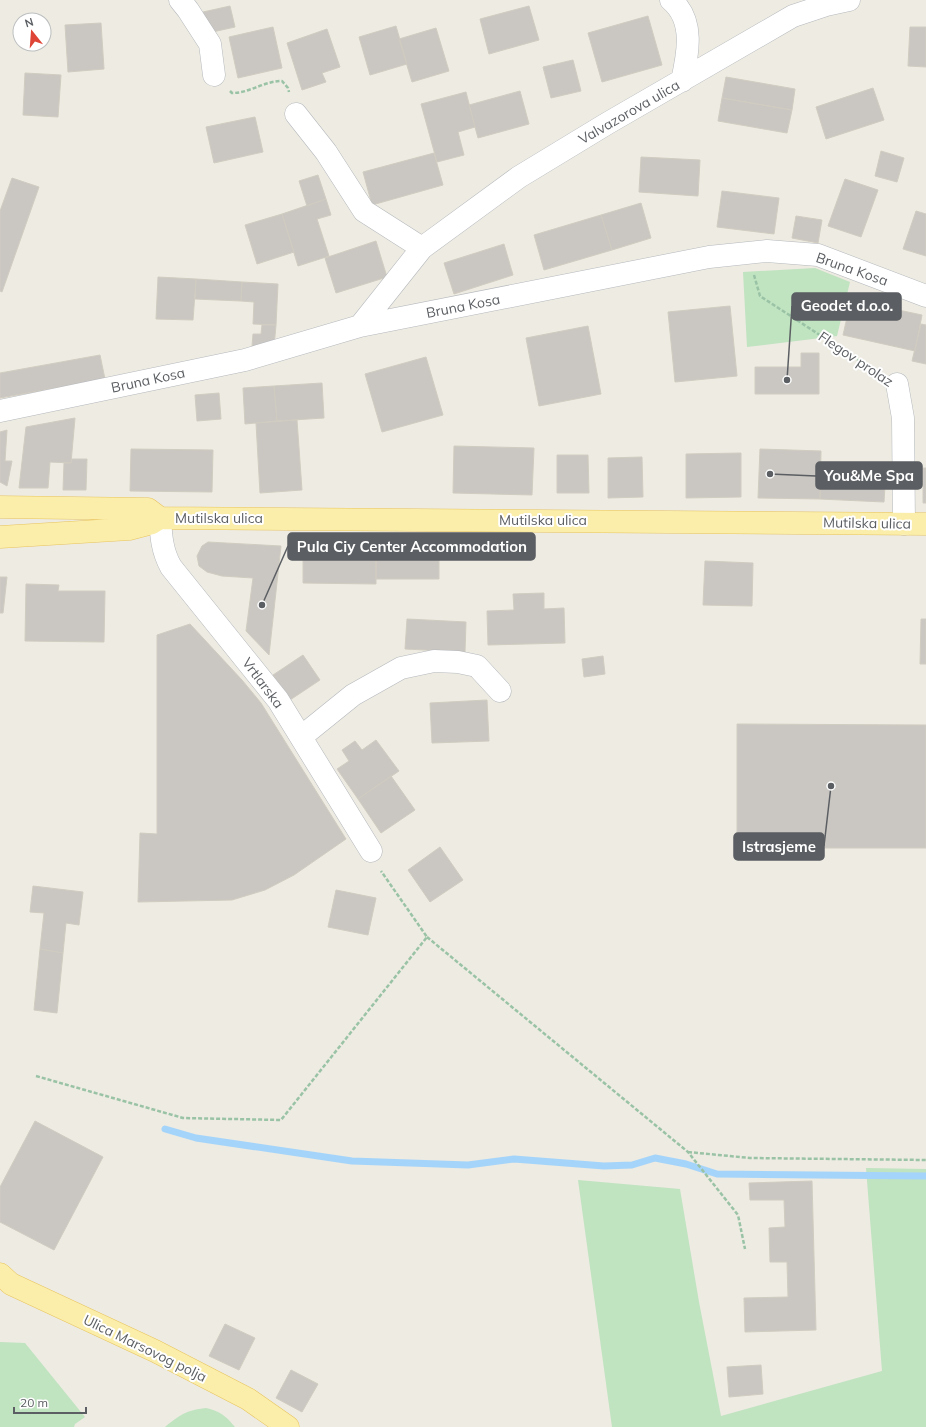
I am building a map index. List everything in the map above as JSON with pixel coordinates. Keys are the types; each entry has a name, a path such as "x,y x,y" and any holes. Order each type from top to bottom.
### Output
{"main road":[{"name":"Mutilska ulica","path":"0,507 148,509 160,518"},
{"name":"Mutilska ulica","path":"0,537 129,529 152,523 160,518 926,524"},
{"name":"Ulica Marsovog polja","path":"0,1274 11,1284 155,1351 248,1399 288,1427"}],"street":[{"path":"180,0 210,44 214,75"},
{"path":"671,0 678,6 685,21 689,41 682,81"},
{"name":"Valvazorova ulica","path":"360,326 422,248 519,177 608,123 793,16 826,5 849,0"},
{"path":"296,114 326,152 364,211 422,248"},
{"name":"Bruna Kosa","path":"0,411 245,360 360,326 709,257 767,251 818,255 926,296"},
{"name":"Flegov prolaz","path":"897,384 903,418 904,524"},
{"name":"Vrtlarska","path":"160,518 162,545 171,567 278,700 371,851"},
{"path":"301,737 354,695 401,668 434,662 458,662 477,666 500,691"}],"path":[{"path":"214,75 218,82 227,86 232,93 239,93 272,82 282,81 288,88 296,114"},
{"name":"Flegov prolaz","path":"760,296 897,384"},
{"path":"371,851 380,869 428,937 688,1152 738,1216 745,1249"},
{"path":"36,1076 183,1118 281,1120 428,937"},
{"path":"688,1152 750,1158 926,1160"}],"green space":[{"path":"815,268 850,282 837,336 747,347 743,272"},
{"path":"866,1168 926,1169 926,1427 612,1427 578,1180 680,1189 699,1302 721,1416 882,1371"},
{"path":"0,1342 25,1343 85,1417 75,1424 74,1427 0,1427"},
{"path":"206,1408 222,1414 235,1427 165,1427 184,1414 193,1410"}],"building":[{"path":"230,6 235,27 208,33 203,12"},
{"path":"529,6 539,40 489,54 480,19"},
{"path":"648,16 662,65 602,82 588,33"},
{"path":"101,23 104,69 68,72 65,25"},
{"path":"396,26 407,64 370,75 359,37"},
{"path":"273,27 282,68 238,78 229,37"},
{"path":"910,27 926,27 926,67 908,66"},
{"path":"436,28 449,71 412,82 399,39"},
{"path":"327,29 340,67 322,73 326,82 302,90 287,43"},
{"path":"573,60 581,91 551,98 543,67"},
{"path":"25,73 61,75 58,117 23,115"},
{"path":"726,77 795,89 792,110 722,98"},
{"path":"873,88 884,120 826,139 816,107"},
{"path":"520,91 529,124 478,138 469,105"},
{"path":"466,92 475,127 458,132 464,155 437,162 421,104"},
{"path":"722,98 792,110 787,133 718,121"},
{"path":"255,117 263,152 214,163 206,127"},
{"path":"881,151 904,158 897,182 875,176"},
{"path":"434,153 443,185 372,205 363,172"},
{"path":"641,157 700,160 698,196 639,192"},
{"path":"318,175 326,199 307,206 299,181"},
{"path":"12,178 39,187 2,292 0,291 0,211"},
{"path":"845,179 878,190 861,237 828,226"},
{"path":"722,191 779,198 774,234 717,227"},
{"path":"326,199 331,215 317,219 329,256 298,266 282,214"},
{"path":"641,203 651,238 612,250 601,215"},
{"path":"916,211 926,214 926,256 903,249"},
{"path":"282,214 294,252 257,264 245,225"},
{"path":"601,215 612,250 544,270 534,235"},
{"path":"796,216 822,220 818,243 792,238"},
{"path":"376,241 387,277 336,293 325,258"},
{"path":"504,244 513,275 454,294 444,263"},
{"path":"158,277 196,279 193,320 156,319"},
{"path":"196,279 242,282 241,301 195,299"},
{"path":"242,282 278,284 276,325 253,324 254,302 241,301"},
{"path":"851,300 922,315 915,351 843,335"},
{"path":"730,306 737,376 675,382 668,312"},
{"path":"921,324 926,325 926,364 912,361"},
{"path":"262,325 276,325 274,347 252,346 253,334 261,334"},
{"path":"588,326 601,394 539,406 526,338"},
{"path":"801,353 819,353 819,394 755,394 755,367 801,367"},
{"path":"100,355 105,379 0,398 0,373"},
{"path":"426,357 443,415 382,432 365,374"},
{"path":"322,383 324,418 277,421 274,386"},
{"path":"274,386 277,421 245,424 243,388"},
{"path":"219,393 221,419 197,421 195,395"},
{"path":"75,418 71,463 50,462 48,488 19,488 26,427"},
{"path":"297,420 302,490 260,493 256,423"},
{"path":"7,430 5,461 12,461 7,486 0,482 0,432"},
{"path":"454,446 534,448 532,495 453,493"},
{"path":"131,449 213,450 212,492 130,491"},
{"path":"760,449 821,451 820,499 758,498"},
{"path":"741,453 741,497 686,498 686,454"},
{"path":"557,455 588,455 589,493 557,493"},
{"path":"642,457 643,497 608,498 608,458"},
{"path":"72,459 87,459 86,490 63,490 64,463 71,463"},
{"path":"821,467 886,469 884,502 820,499"},
{"path":"923,468 926,468 926,503 923,503"},
{"path":"376,539 439,539 439,579 376,579"},
{"path":"208,542 281,546 269,655 246,631 253,578 222,576 207,572 199,566 197,556 202,546"},
{"path":"303,546 376,547 376,584 303,583"},
{"path":"705,561 753,563 752,606 703,605"},
{"path":"0,577 7,577 3,613 0,613"},
{"path":"26,584 59,585 58,591 105,591 104,642 25,641"},
{"path":"544,593 544,609 564,608 565,643 488,645 487,611 514,610 513,594"},
{"path":"407,619 466,622 465,652 405,649"},
{"path":"921,619 926,619 926,664 920,664"},
{"path":"190,624 242,680 261,703 346,839 294,875 265,890 232,900 138,902 140,833 157,834 157,635"},
{"path":"303,655 320,680 290,700 273,675"},
{"path":"603,656 605,674 584,677 582,659"},
{"path":"487,700 489,741 432,743 430,703"},
{"path":"737,724 926,725 926,848 737,848"},
{"path":"376,740 399,771 358,799 337,769 349,761 342,750 355,741 362,750"},
{"path":"391,776 415,810 381,833 358,799"},
{"path":"440,847 463,880 430,902 408,870"},
{"path":"33,886 83,892 79,925 66,923 63,953 40,949 44,913 30,912"},
{"path":"336,890 376,898 368,935 328,927"},
{"path":"40,949 63,953 57,1013 34,1010"},
{"path":"35,1121 103,1157 54,1250 0,1222 0,1187"},
{"path":"812,1181 816,1330 745,1332 744,1298 788,1297 787,1262 770,1262 769,1228 785,1227 784,1200 750,1200 749,1183"},
{"path":"225,1324 255,1338 239,1370 209,1356"},
{"path":"761,1365 763,1394 729,1397 727,1367"},
{"path":"291,1370 318,1384 302,1412 276,1398"}],"waterway":[{"path":"165,1129 196,1138 352,1161 468,1165 514,1159 604,1166 632,1165 655,1158 686,1164 717,1174 926,1176"}],"place":[{"name":"Geodet d.o.o.","path":"787,380"},
{"name":"You&Me Spa","path":"770,474"},
{"name":"Pula Ciy Center Accommodation","path":"262,605"},
{"name":"Istrasjeme","path":"831,786"}]}
